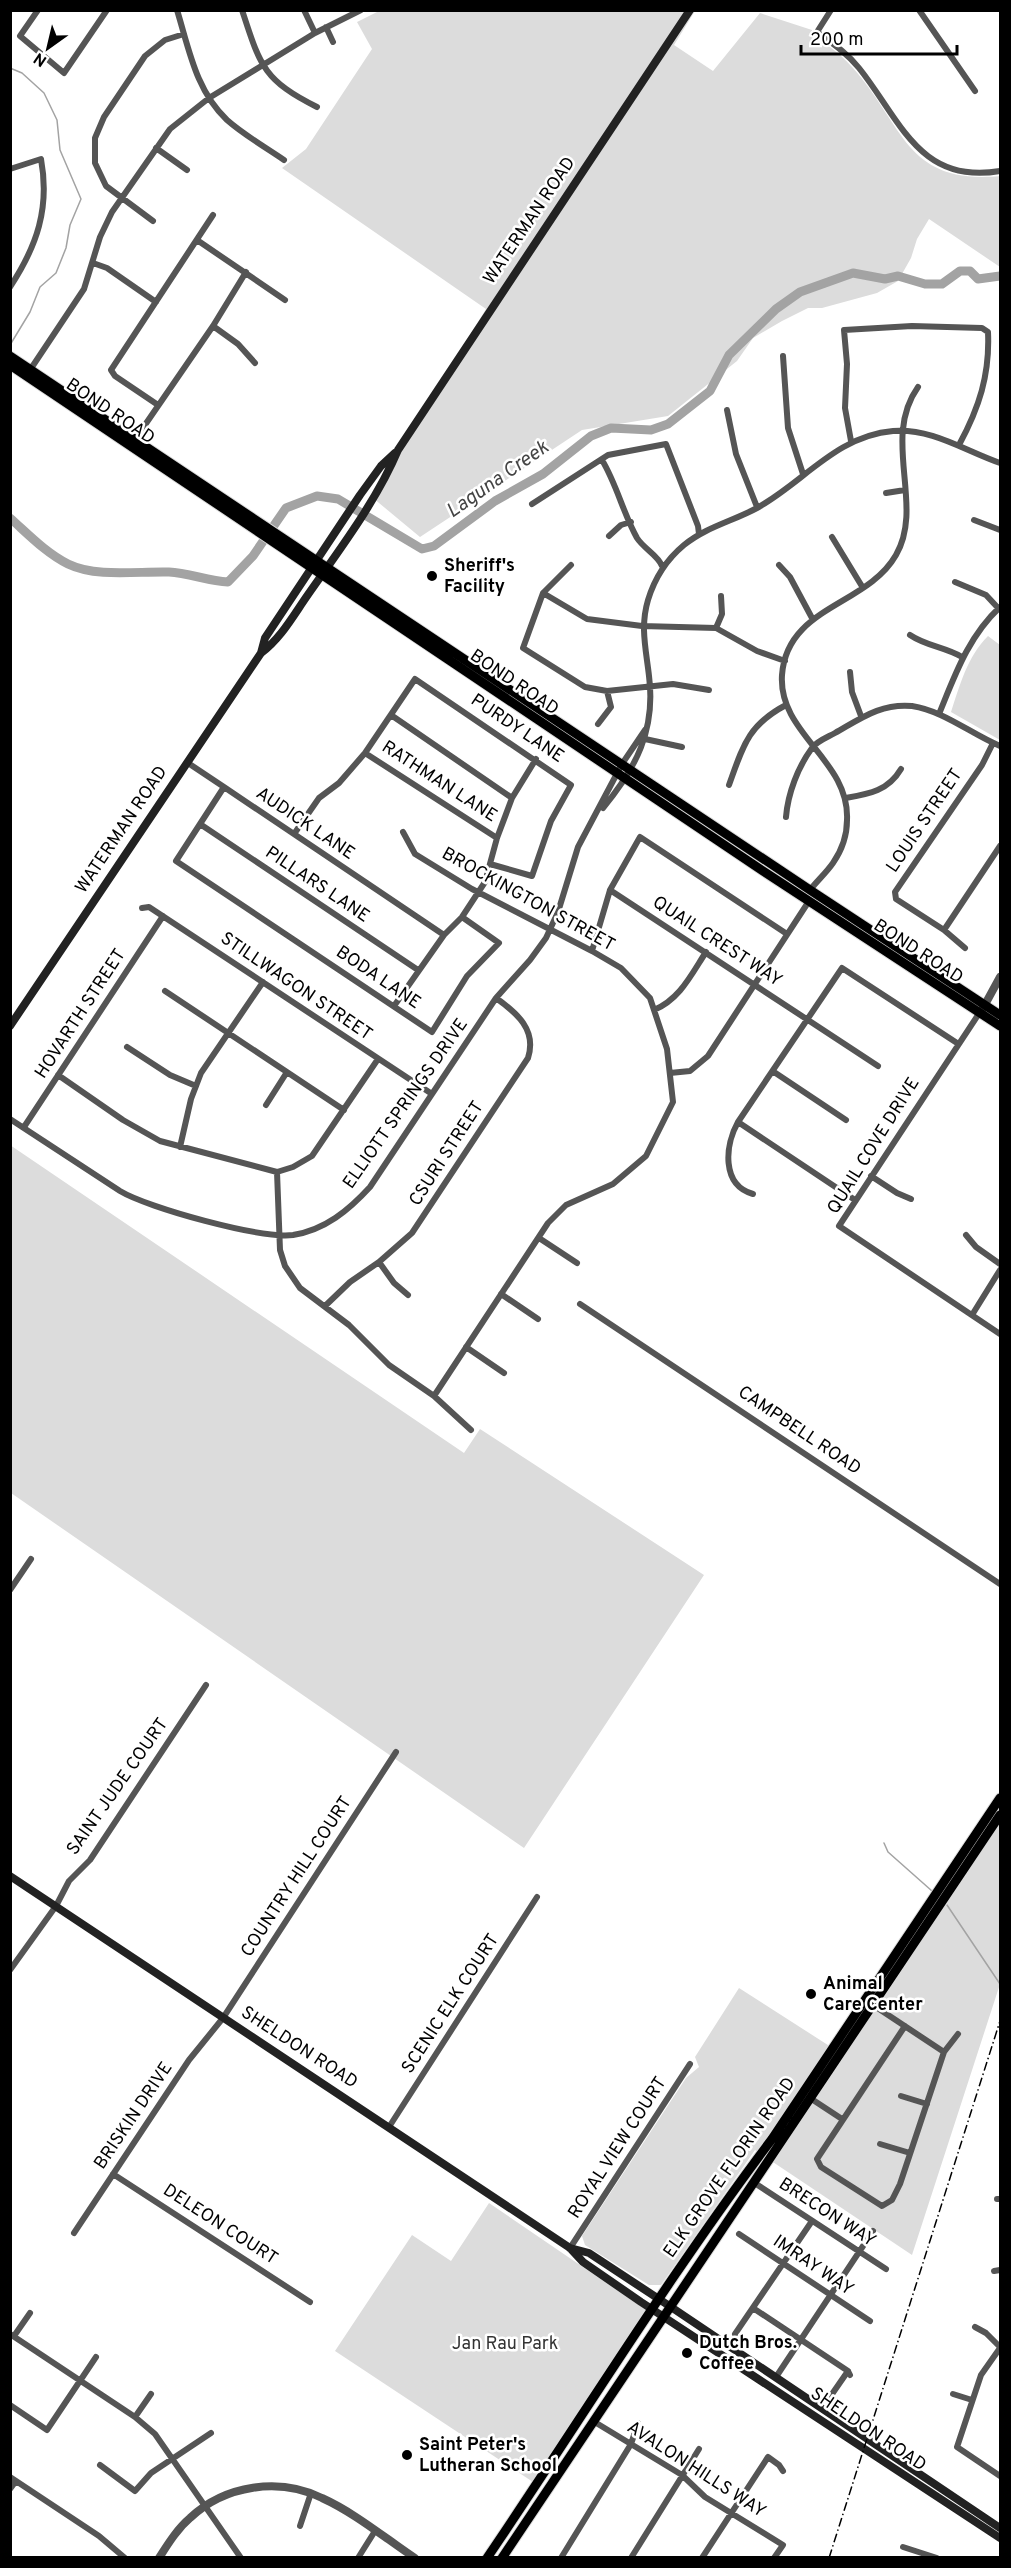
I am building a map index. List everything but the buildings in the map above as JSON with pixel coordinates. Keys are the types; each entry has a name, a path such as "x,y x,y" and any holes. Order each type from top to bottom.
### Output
{"main road":[{"name":"WATERMAN ROAD","path":"261,653 273,644 324,571 370,501 398,450 690,10"},
{"name":"BOND ROAD","path":"13,362 80,411 260,527"},
{"name":"BOND ROAD","path":"29,373 136,438 315,565 620,768 763,871 983,1008 1000,1015"},
{"path":"80,411 93,415 128,439 136,438"},
{"name":"WATERMAN ROAD","path":"10,1026 261,653 265,638 360,495 381,466 398,450"},
{"name":"BOND ROAD","path":"629,775 810,890 983,1008 1000,1026"},
{"path":"763,871 773,871 804,890 810,890"},
{"name":"ELK GROVE FLORIN ROAD","path":"502,2558 860,2024 868,2003 1000,1798"},
{"name":"ELK GROVE FLORIN ROAD","path":"487,2558 752,2165 1000,1815"},
{"name":"SHELDON ROAD","path":"10,1876 570,2248 583,2262 653,2309 1000,2538"},
{"path":"752,2165 749,2176 752,2182"},
{"name":"SHELDON ROAD","path":"570,2248 589,2253 1000,2528"},
{"path":"748,2370 755,2371 775,2383 792,2388"}],"street":[{"path":"38,10 20,36 64,73 107,10"},
{"path":"177,10 198,78 209,98 236,127 284,160"},
{"path":"242,10 262,66 274,79 317,107"},
{"path":"304,10 315,33"},
{"path":"29,373 79,298 106,224 156,148 179,119 315,33 361,10"},
{"path":"831,10 817,32 842,50 858,67 905,136 925,155 942,165 961,171 1000,171"},
{"path":"920,11 975,91"},
{"path":"326,27 333,42"},
{"path":"153,221 106,186 98,170 94,146 98,129 145,56 165,40 184,34"},
{"path":"156,148 187,170"},
{"path":"10,169 41,159 45,188 42,218 36,242 10,286"},
{"path":"158,405 115,376 111,370 213,215"},
{"path":"197,240 285,300"},
{"path":"93,263 107,268 156,302"},
{"path":"136,438 213,326 246,272"},
{"path":"213,326 238,344 255,363"},
{"path":"852,441 845,408 847,364 844,330 912,326 981,328 988,332 989,354 984,386 975,414 959,445"},
{"path":"783,356 788,428 803,474"},
{"path":"810,890 833,863 841,848 847,825 846,798 837,776 786,705 782,679 785,661 796,635 812,618 863,588 890,564 902,543 908,514 902,471 903,431 909,404 918,387"},
{"path":"727,410 736,454 757,507"},
{"path":"596,817 629,775 645,739 650,709 650,687 642,627 648,602 662,566 699,534 780,494 803,474 852,441 880,433 903,431 931,435 1000,463"},
{"path":"532,504 613,453 666,444 699,526 699,534"},
{"path":"602,460 615,482 630,522 641,543 660,560 662,566"},
{"path":"886,493 905,490"},
{"path":"974,520 1000,530"},
{"path":"609,536 621,525 630,522"},
{"path":"832,537 863,588"},
{"path":"779,565 790,577 812,618"},
{"path":"571,566 543,593 523,648 574,682 607,691 673,684 709,690"},
{"path":"939,714 962,657 977,633 1000,608 986,595 955,582"},
{"path":"543,593 587,619 642,627 716,628 757,651 785,661"},
{"path":"716,628 722,614 721,596"},
{"path":"910,635 925,644 948,649 962,657"},
{"path":"850,672 852,692 861,716"},
{"name":"PURDY LANE","path":"391,715 415,679 572,785 551,821 532,876 490,864"},
{"path":"598,724 611,707 607,691"},
{"path":"729,785 752,730 763,718 786,705"},
{"path":"786,817 789,799 798,773 814,746 861,716 889,707 912,706 939,714 1000,746"},
{"path":"294,834 319,798 339,783 365,753 391,715 512,798"},
{"path":"596,817 620,768 645,730"},
{"path":"645,739 682,747"},
{"name":"LOUIS STREET","path":"965,948 944,930 896,899 895,892 982,765 993,743"},
{"name":"RATHMAN LANE","path":"365,753 497,837"},
{"path":"394,1006 444,935 462,917 485,882 497,837 512,798 536,759"},
{"name":"AUDICK LANE","path":"188,763 444,935"},
{"path":"846,798 885,788 901,769"},
{"path":"200,824 224,787"},
{"name":"ELLIOTT SPRINGS DRIVE","path":"10,1119 137,1202 243,1229 292,1235 309,1230 348,1210 370,1187 496,998 530,960 552,928 578,847 596,817"},
{"name":"BODA LANE","path":"200,824 176,861 432,1032 467,976 499,943 462,917"},
{"name":"PILLARS LANE","path":"200,824 418,970"},
{"name":"BROCKINGTON STREET","path":"403,832 415,854 478,892 552,928 621,968 650,998 667,1049 673,1102 646,1156 613,1184 566,1205 538,1238 434,1396"},
{"path":"592,951 610,891 640,837 787,934"},
{"path":"944,930 1000,846"},
{"name":"QUAIL CREST WAY","path":"610,891 808,1018 878,1066"},
{"path":"670,1073 690,1071 708,1056 809,901"},
{"name":"STILLWAGON STREET","path":"142,908 149,907 432,1094"},
{"name":"HOVARTH STREET","path":"24,1127 163,916"},
{"path":"654,1010 667,1005 681,992 705,952"},
{"path":"753,1194 735,1182 728,1160 729,1140 738,1122 774,1072 842,968 957,1043"},
{"path":"983,1008 1000,978"},
{"path":"180,1147 196,1086 263,982"},
{"path":"165,991 344,1110"},
{"name":"CSURI STREET","path":"325,1306 350,1282 379,1262 412,1233 528,1058 531,1036 526,1026 496,998"},
{"name":"QUAIL COVE DRIVE","path":"983,1008 957,1043 839,1226 1000,1334"},
{"path":"127,1047 170,1075 196,1086"},
{"path":"58,1075 143,1132 180,1147 277,1172 293,1167 312,1156 378,1059"},
{"path":"266,1105 287,1072"},
{"path":"774,1072 846,1120"},
{"path":"738,1122 855,1200"},
{"path":"277,1172 279,1234 285,1266 300,1288 325,1306 389,1365 434,1396 471,1430"},
{"path":"871,1176 911,1199"},
{"path":"966,1235 976,1247 1000,1264"},
{"path":"538,1238 577,1263"},
{"path":"379,1262 394,1283 408,1294"},
{"path":"972,1315 1000,1269"},
{"path":"501,1294 538,1319"},
{"name":"CAMPBELL ROAD","path":"580,1304 1000,1584"},
{"path":"466,1347 504,1373"},
{"path":"10,1590 31,1559"},
{"name":"SAINT JUDE COURT","path":"10,1970 56,1906 69,1881 90,1860 206,1685"},
{"name":"COUNTRY HILL COURT","path":"224,2018 396,1752"},
{"name":"SCENIC ELK COURT","path":"389,2127 537,1897"},
{"path":"868,2003 944,2052"},
{"name":"BRISKIN DRIVE","path":"74,2233 189,2060 224,2018"},
{"path":"905,2026 842,2119 819,2156 818,2163 882,2206 892,2200 944,2052 958,2034"},
{"name":"ROYAL VIEW COURT","path":"570,2248 690,2064"},
{"path":"901,2096 927,2104"},
{"path":"810,2098 842,2119"},
{"path":"880,2144 910,2153"},
{"name":"DELEON COURT","path":"114,2174 310,2302"},
{"name":"BRECON WAY","path":"752,2182 886,2269"},
{"path":"735,2334 812,2222"},
{"path":"776,2377 873,2231"},
{"name":"IMRAY WAY","path":"739,2234 870,2321"},
{"path":"753,2308 849,2373 830,2397"},
{"path":"30,2313 12,2335 135,2417 155,2434 241,2558"},
{"path":"975,2327 986,2333 1000,2347 984,2369 957,2447 1000,2476"},
{"path":"10,2406 47,2430 96,2357"},
{"path":"135,2417 151,2394"},
{"path":"953,2394 972,2400"},
{"name":"AVALON HILLS WAY","path":"592,2421 681,2475 705,2497 783,2545 774,2558"},
{"path":"561,2558 631,2444 638,2424"},
{"path":"100,2465 135,2491 151,2473 211,2433"},
{"path":"631,2558 699,2449"},
{"path":"702,2558 768,2457 783,2471"},
{"path":"10,2489 13,2479 99,2536 125,2558"},
{"path":"159,2558 179,2529 205,2506 235,2491 257,2487 284,2487 311,2493 331,2502 414,2558"},
{"path":"300,2526 311,2493"},
{"path":"358,2558 375,2531"},
{"path":"903,2547 937,2558"}],"green space":[{"path":"379,11 695,11 674,45 713,71 760,13 812,30 815,39 830,47 853,68 910,147 925,161 944,171 968,176 1000,176 1000,267 929,219 898,281 877,293 822,308 808,308 782,321 753,338 737,361 668,416 582,430 420,537 373,498 409,434 486,309 282,168 306,149 372,49 357,22"},
{"path":"988,636 1000,645 1000,740 951,712 969,662"},
{"path":"10,1145 464,1453 480,1429 704,1575 524,1848 11,1493"},
{"path":"1000,1793 1000,1984 912,2255 755,2150 661,2285 649,2285 585,2245 582,2236 686,2078 699,2067 695,2057 739,1988 831,2047"},
{"name":"Jan Rau Park","path":"489,2203 646,2310 533,2482 335,2351 412,2235 451,2261"}],"waterway":[{"path":"10,68 22,73 44,93 57,120 60,150 81,199 70,225 66,248 56,273 40,287 30,312 10,345"},
{"name":"Laguna Creek","path":"10,518 52,554 79,568 118,573 176,573 228,582 253,556 286,508 317,496 338,499 422,549 434,546 495,501 543,474 591,436 611,428 651,430 668,424 710,391 729,355 776,309 800,292 853,273 885,279 898,276 925,284 942,284 960,271 970,271 978,279 1000,276"},
{"path":"884,1843 888,1852 932,1891"},
{"path":"947,1905 1000,1984"}],"railway":[{"path":"829,2558 1000,2021"}],"place":[{"name":"Sheriff's Facility","path":"432,576"},
{"name":"Animal Care Center","path":"811,1994"},
{"name":"Dutch Bros. Coffee","path":"687,2353"},
{"name":"Saint Peter's Lutheran School","path":"407,2455"}]}
